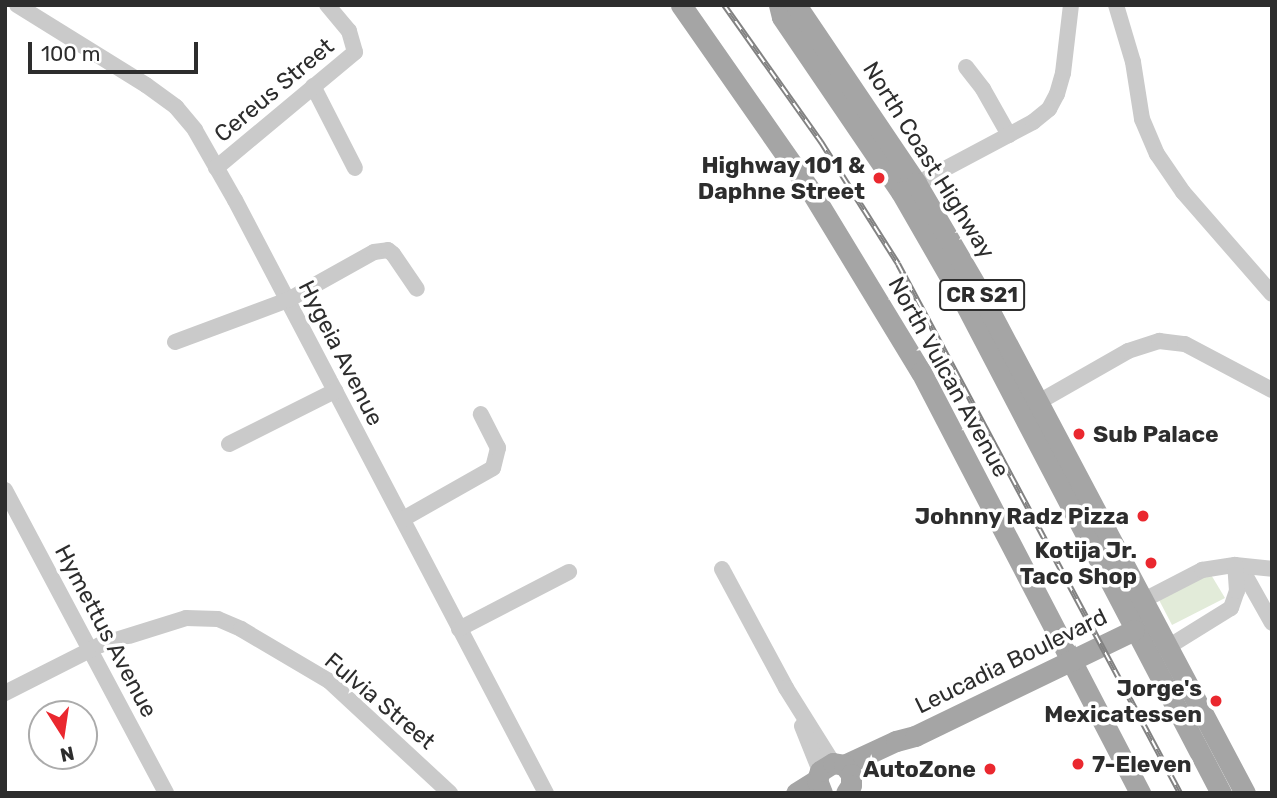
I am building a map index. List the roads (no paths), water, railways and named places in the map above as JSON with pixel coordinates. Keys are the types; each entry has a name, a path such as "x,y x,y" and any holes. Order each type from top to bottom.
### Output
{"main road":[{"name":"North Vulcan Avenue","path":"681,5 812,193 921,372 1140,793"},
{"name":"North Coast Highway","path":"779,5 782,17 909,188"},
{"name":"North Coast Highway","path":"796,5 909,188 962,298 1030,406 1142,601 1245,793"},
{"name":"North Coast Highway","path":"1030,406 1134,630 1221,793"},
{"path":"1134,630 1142,601"},
{"name":"Leucadia Boulevard","path":"796,793 837,781 903,752 911,738 1134,630"}],"street":[{"name":"Hygeia Avenue","path":"18,5 176,107 195,130 288,300 546,793"},
{"name":"Cereus Street","path":"216,168 355,52 349,31 327,5"},
{"path":"909,188 1033,122 1049,109 1057,94 1071,5"},
{"path":"1116,5 1133,62 1142,119 1157,154 1191,201 1272,293"},
{"path":"966,66 983,89 1009,135"},
{"path":"313,86 355,168"},
{"path":"175,342 288,300 374,253 388,250 416,289"},
{"path":"1030,406 1128,351 1159,341 1185,344 1272,390"},
{"path":"229,444 335,391"},
{"path":"402,519 493,468 498,448 481,414"},
{"name":"Hymettus Avenue","path":"5,490 166,793"},
{"path":"1142,601 1202,570 1237,565 1272,569"},
{"path":"1237,565 1272,623"},
{"path":"1168,647 1224,613 1236,598 1237,565"},
{"path":"722,569 837,781"},
{"path":"459,629 569,572"},
{"name":"Fulvia Street","path":"5,693 90,650 184,619 218,619 241,629 329,681 450,793"}],"railway":[{"path":"724,5 821,142 898,264 1180,793"}],"place":[{"name":"Highway 101 & Daphne Street","path":"879,178"},
{"name":"Sub Palace","path":"1079,434"},
{"name":"Johnny Radz Pizza","path":"1143,516"},
{"name":"Kotija Jr. Taco Shop","path":"1151,563"},
{"name":"Jorge's Mexicatessen","path":"1216,701"},
{"name":"7-Eleven","path":"1078,764"},
{"name":"AutoZone","path":"990,769"}]}
